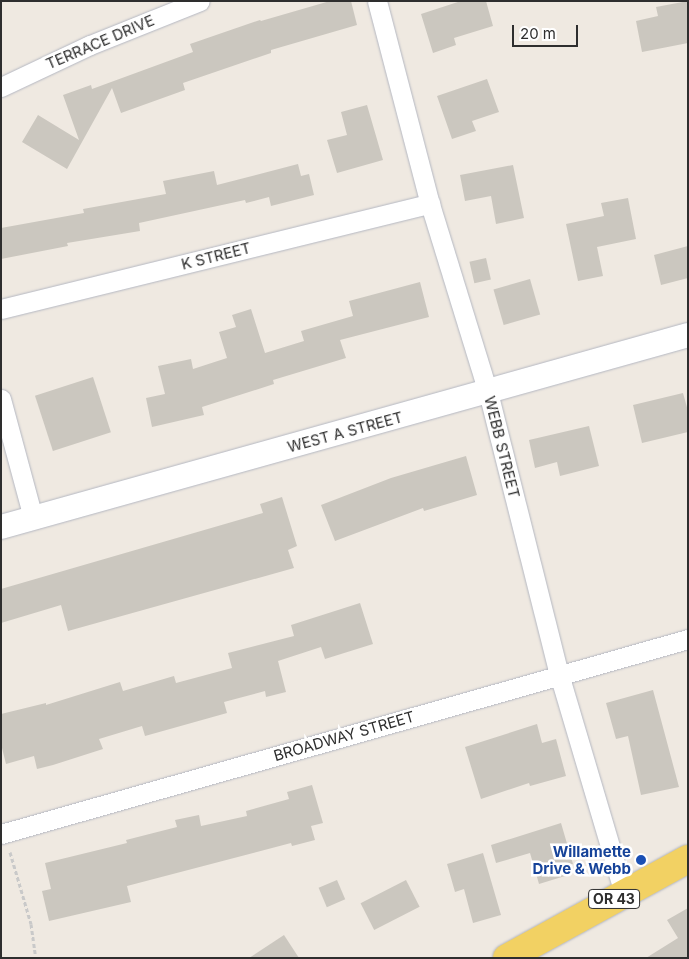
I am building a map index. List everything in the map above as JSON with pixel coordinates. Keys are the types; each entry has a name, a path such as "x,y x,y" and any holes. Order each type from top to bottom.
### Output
{"main road":[{"name":"OR 43","path":"507,958 688,859"}],"street":[{"name":"TERRACE DRIVE","path":"1,87 90,44 200,1"},
{"name":"WEBB STREET","path":"377,1 430,204 488,392 559,674 624,893"},
{"name":"K STREET","path":"1,309 430,204"},
{"name":"WEST A STREET","path":"1,527 688,336"},
{"path":"1,399 33,518"},
{"name":"BROADWAY STREET","path":"3,834 559,674 688,639"}],"path":[{"path":"3,834 31,924 36,958"}],"building":[{"path":"330,1 351,1 357,25 271,50 271,53 183,83 185,90 121,113 112,88 67,169 22,142 38,115 79,140 63,95 91,85 92,89 193,52 190,44 260,20"},
{"path":"461,1 486,1 493,26 454,38 456,45 433,53 421,14"},
{"path":"688,1 688,43 642,52 636,21 658,16 656,7"},
{"path":"487,79 499,112 472,121 476,131 452,139 437,96"},
{"path":"367,105 383,160 337,173 327,140 347,135 341,112"},
{"path":"298,164 301,176 309,174 314,195 271,206 269,197 246,203 245,200 139,223 140,231 67,243 68,246 1,259 1,228 84,213 83,209 166,194 163,181 214,171 217,185"},
{"path":"513,165 524,218 496,224 491,196 465,201 460,175"},
{"path":"628,198 636,239 597,247 603,276 578,281 566,224 604,216 601,203"},
{"path":"688,246 688,278 661,285 654,255"},
{"path":"486,258 491,279 474,283 469,262"},
{"path":"530,279 540,315 504,325 493,289"},
{"path":"420,282 429,317 340,340 346,358 273,380 274,384 202,407 204,415 152,427 146,398 165,394 158,366 191,359 193,369 227,358 219,332 236,327 232,315 251,309 265,353 304,341 301,331 353,316 349,301"},
{"path":"93,377 111,432 53,451 35,396"},
{"path":"683,393 688,411 688,432 642,443 633,405"},
{"path":"589,426 599,466 560,476 557,462 535,468 529,440"},
{"path":"466,456 477,495 424,511 423,508 335,541 321,505 391,478"},
{"path":"282,497 297,546 288,550 294,568 68,631 61,605 1,623 1,589 263,513 260,504"},
{"path":"360,603 373,644 325,659 321,647 278,661 286,692 266,697 265,691 224,702 227,713 145,736 142,726 99,739 103,749 53,765 37,769 34,756 6,764 1,744 1,714 46,703 46,705 120,682 123,691 174,676 176,683 232,668 228,653 294,636 291,625"},
{"path":"653,690 679,787 641,795 628,736 616,739 606,703"},
{"path":"537,724 542,743 556,739 566,776 530,786 529,783 481,799 465,747"},
{"path":"312,785 323,823 311,826 315,840 292,846 291,843 127,886 131,902 49,921 42,891 51,889 45,863 127,843 126,840 177,827 175,820 199,815 201,826 247,816 246,811 289,799 287,792"},
{"path":"561,823 573,864 562,867 565,876 539,884 530,853 496,863 491,845"},
{"path":"483,853 501,915 473,923 464,889 455,892 447,864"},
{"path":"337,880 345,899 327,907 319,888"},
{"path":"406,880 420,907 374,930 361,903"},
{"path":"688,908 688,958 646,958 678,938 667,920"},
{"path":"284,935 299,958 249,958"}],"place":[{"name":"Willamette Drive & Webb","path":"641,860"}]}
